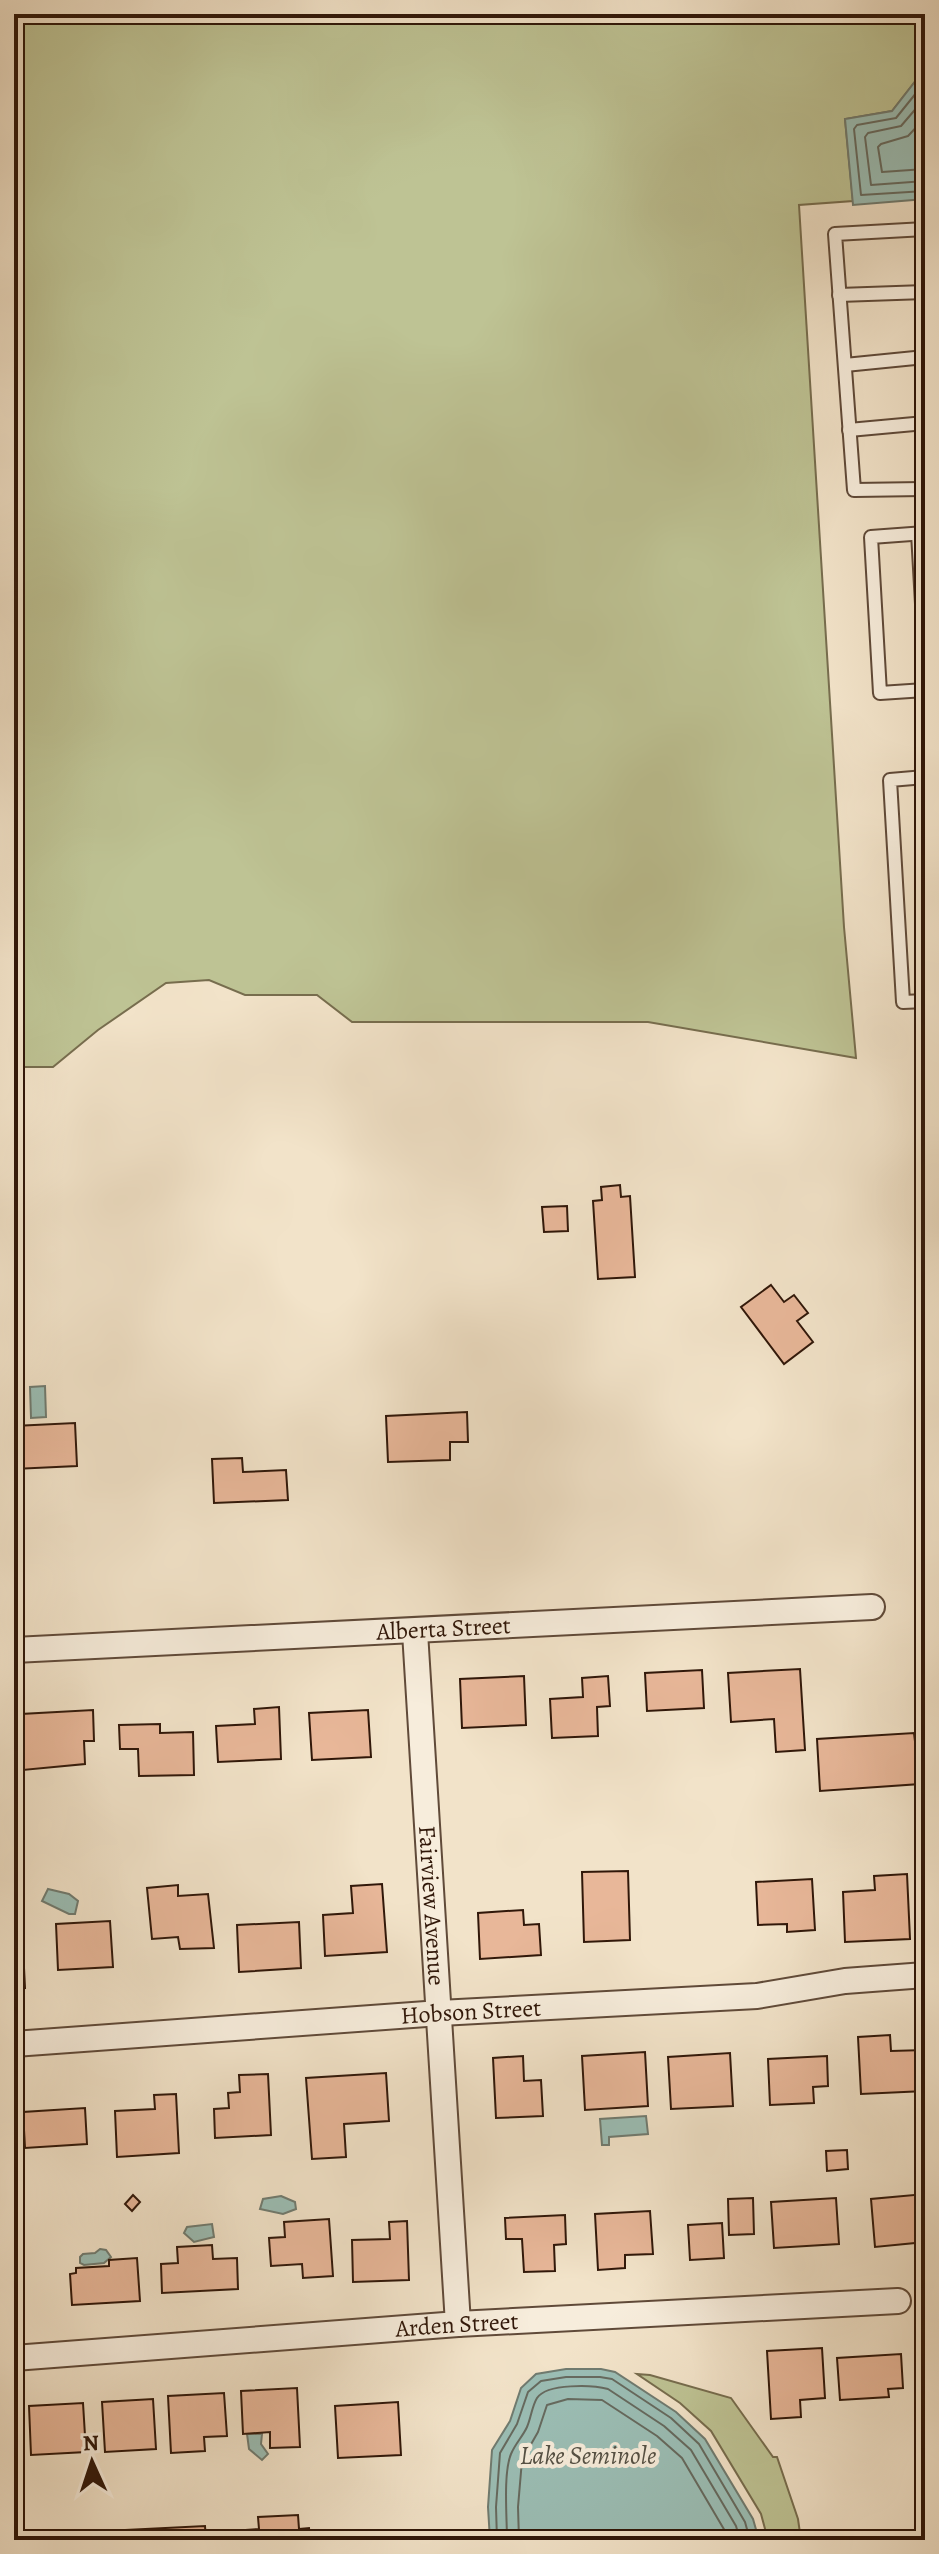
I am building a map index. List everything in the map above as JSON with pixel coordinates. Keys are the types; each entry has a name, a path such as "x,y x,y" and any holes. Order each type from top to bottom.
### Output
{"street":[{"name":"Alberta Street","path":"14,1650 872,1607"},
{"name":"Fairview Avenue","path":"415,1632 458,2324"},
{"name":"Hobson Street","path":"14,2044 440,2013 757,1996 845,1981 925,1975"},
{"name":"Arden Street","path":"14,2358 458,2324 898,2301"}],"lane":[{"path":"923,489 854,490 835,234 925,229"},
{"path":"839,295 925,292"},
{"path":"845,365 925,357"},
{"path":"849,430 925,423"},
{"path":"925,657 921,533 871,537 880,693 925,690"},
{"path":"925,777 890,780 903,1002 925,1001"}],"green space":[{"path":"14,14 924,14 924,70 892,111 845,119 853,201 799,205 844,927 856,1058 648,1022 352,1022 317,995 245,995 209,980 166,983 98,1030 53,1067 14,1067"},
{"path":"637,2374 731,2398 773,2457 777,2457 798,2519 801,2540 768,2540 761,2514 711,2431 680,2403"}],"water":[{"path":"925,14 925,199 853,205 845,119 892,111 924,70"},
{"path":"45,1386 46,1417 31,1418 30,1387"},
{"path":"48,1889 69,1894 78,1901 75,1914 42,1901"},
{"path":"646,2116 648,2134 609,2137 609,2145 602,2145 600,2119"},
{"path":"281,2196 295,2202 296,2209 283,2214 260,2209 263,2199"},
{"path":"212,2224 214,2237 194,2242 184,2233 187,2227"},
{"path":"100,2249 106,2250 111,2257 104,2263 80,2263 83,2254 95,2253"},
{"name":"Lake Seminole","path":"566,2369 615,2372 676,2412 705,2439 753,2519 759,2540 490,2540 488,2507 492,2450 510,2421 521,2388 536,2374"},
{"path":"247,2434 262,2434 261,2444 268,2454 262,2460 249,2449"}],"building":[{"path":"620,1185 621,1197 630,1196 635,1277 598,1279 593,1201 602,1200 601,1187"},
{"path":"567,1206 568,1231 544,1232 542,1207"},
{"path":"771,1285 784,1302 794,1295 808,1313 797,1321 813,1342 784,1364 741,1307"},
{"path":"467,1412 468,1442 450,1442 450,1460 388,1462 386,1416"},
{"path":"75,1423 77,1466 14,1469 14,1426"},
{"path":"242,1458 243,1472 286,1470 288,1500 214,1503 212,1459"},
{"path":"800,1669 805,1750 776,1752 774,1719 731,1722 728,1673"},
{"path":"702,1670 704,1708 647,1711 645,1673"},
{"path":"524,1676 526,1725 462,1728 460,1679"},
{"path":"608,1676 610,1706 597,1707 598,1736 552,1738 550,1699 583,1697 582,1678"},
{"path":"279,1707 281,1759 218,1762 216,1726 255,1724 254,1709"},
{"path":"93,1710 94,1741 84,1741 85,1764 23,1770 21,1714"},
{"path":"368,1710 371,1757 312,1760 309,1713"},
{"path":"160,1724 160,1733 193,1732 194,1775 139,1776 138,1749 120,1749 119,1725"},
{"path":"914,1733 920,1784 820,1791 817,1739"},
{"path":"628,1871 630,1940 584,1942 582,1872"},
{"path":"907,1874 910,1939 845,1942 843,1892 875,1890 874,1876"},
{"path":"812,1879 815,1930 787,1932 787,1924 758,1925 756,1882"},
{"path":"382,1884 387,1952 325,1956 323,1915 353,1913 351,1886"},
{"path":"178,1885 178,1896 208,1894 214,1948 180,1949 178,1937 152,1939 147,1888"},
{"path":"523,1910 524,1925 539,1924 541,1955 480,1959 478,1913"},
{"path":"110,1921 113,1967 58,1970 56,1924"},
{"path":"299,1922 301,1968 239,1972 237,1925"},
{"path":"23,1948 25,1988 14,1989 14,1949"},
{"path":"890,2035 891,2051 925,2050 925,2091 861,2094 858,2037"},
{"path":"645,2052 648,2106 585,2110 582,2056"},
{"path":"730,2053 733,2106 671,2109 668,2057"},
{"path":"523,2056 524,2081 541,2080 543,2116 496,2118 493,2058"},
{"path":"827,2056 828,2086 813,2087 814,2103 770,2105 768,2059"},
{"path":"386,2073 389,2121 344,2124 346,2157 312,2159 306,2078"},
{"path":"268,2074 271,2135 215,2138 214,2109 229,2108 228,2093 240,2092 239,2075"},
{"path":"176,2094 179,2153 117,2157 115,2111 155,2109 154,2095"},
{"path":"85,2108 87,2144 25,2148 23,2112"},
{"path":"847,2150 848,2169 827,2171 826,2151"},
{"path":"925,2194 925,2242 875,2247 871,2199"},
{"path":"133,2195 140,2202 132,2211 125,2204"},
{"path":"753,2198 754,2234 729,2235 728,2199"},
{"path":"836,2198 839,2244 774,2248 771,2202"},
{"path":"650,2211 653,2254 625,2255 625,2268 598,2270 595,2214"},
{"path":"565,2215 566,2244 554,2245 555,2271 524,2272 522,2239 506,2239 505,2218"},
{"path":"329,2219 333,2276 303,2278 302,2264 271,2266 269,2238 285,2237 284,2222"},
{"path":"407,2221 409,2280 353,2282 352,2240 390,2239 389,2222"},
{"path":"722,2223 724,2258 690,2260 688,2225"},
{"path":"212,2245 213,2259 237,2258 238,2289 162,2293 161,2264 178,2263 177,2247"},
{"path":"137,2258 140,2301 72,2305 70,2274 76,2273 76,2268 109,2266 109,2260"},
{"path":"822,2348 825,2398 800,2400 801,2417 771,2419 767,2351"},
{"path":"901,2354 903,2388 888,2389 889,2397 840,2400 837,2358"},
{"path":"297,2388 300,2447 270,2448 270,2432 243,2434 241,2391"},
{"path":"224,2393 227,2436 204,2437 205,2451 171,2453 168,2396"},
{"path":"153,2399 156,2449 105,2452 102,2402"},
{"path":"398,2402 401,2455 338,2458 335,2406"},
{"path":"83,2403 86,2452 31,2455 29,2406"},
{"path":"298,2515 299,2529 309,2528 310,2540 233,2540 232,2531 259,2529 258,2517"},
{"path":"205,2526 206,2540 126,2540 126,2530"}]}
